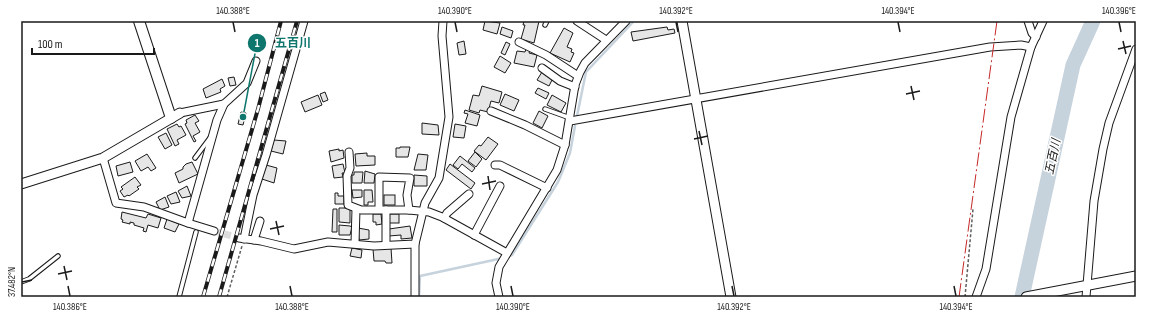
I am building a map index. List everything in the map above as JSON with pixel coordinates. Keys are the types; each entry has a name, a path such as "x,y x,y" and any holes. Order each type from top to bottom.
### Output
{"main road":[{"path":"139,21 171,118"}],"street":[{"path":"304,21 266,155 253,195 242,238 294,250 322,242 355,243 374,246 386,244 415,244"},
{"path":"415,297 415,244 425,203 440,178 449,117 442,36 443,21"},
{"path":"578,21 606,40"},
{"path":"499,297 496,283 499,267 547,188 556,170 565,145 578,76 585,63 626,21"},
{"path":"682,21 731,297"},
{"path":"1028,21 1032,33 1036,37"},
{"path":"976,297 986,269 1011,117 1031,47 1043,21"},
{"path":"519,42 546,55 578,76"},
{"path":"570,120 990,47 1021,45 1031,47"},
{"path":"1086,297 1094,201 1103,149 1109,123 1136,49"},
{"path":"188,223 218,115 224,104 247,83 256,61"},
{"path":"542,68 560,81 575,87"},
{"path":"21,184 104,158 180,113 224,104"},
{"path":"491,111 525,125 565,145"},
{"path":"349,152 350,168 347,176 348,205 356,209 423,211 444,218 506,254"},
{"path":"104,158 116,203 144,207 214,231"},
{"path":"495,165 500,165 547,188"},
{"path":"386,244 379,177 410,178 407,195 409,210"},
{"path":"474,235 500,186"},
{"path":"444,218 447,213 468,194"},
{"path":"355,243 356,209"},
{"path":"254,240 260,221"},
{"path":"1026,297 1136,276"}],"lane":[{"path":"545,110 570,120"},
{"path":"195,158 207,141 212,137"},
{"path":"179,297 196,232"},
{"path":"21,282 29,279 58,256"}],"path":[{"path":"965,297 973,209"},
{"path":"227,297 242,238"}],"building":[{"path":"485,21 500,23 497,34 483,30"},
{"path":"524,21 539,21 534,43 521,39 525,25 523,25"},
{"path":"502,27 513,31 511,38 500,34"},
{"path":"667,27 668,30 674,29 675,33 633,41 631,32"},
{"path":"564,28 573,33 567,47 572,49 571,52 574,53 570,62 550,53"},
{"path":"464,41 466,54 459,55 457,43"},
{"path":"506,42 510,44 505,55 501,53"},
{"path":"526,49 530,50 529,53 537,55 534,67 514,63 517,51 525,52"},
{"path":"500,56 511,63 505,73 494,67"},
{"path":"542,72 553,78 549,86 537,80"},
{"path":"234,77 236,85 230,86 228,78"},
{"path":"222,79 225,86 220,89 221,92 206,98 203,89"},
{"path":"482,86 502,92 499,103 491,101 488,112 480,110 479,113 469,110 473,95 479,96"},
{"path":"538,88 549,93 546,99 535,93"},
{"path":"325,92 328,100 323,102 320,94"},
{"path":"505,94 519,100 514,111 500,105"},
{"path":"318,95 322,105 305,112 301,102"},
{"path":"552,95 566,103 561,112 547,105"},
{"path":"465,110 480,115 477,126 465,123 468,114 464,113"},
{"path":"539,111 548,116 542,128 533,123"},
{"path":"241,112 246,113 243,125 238,124"},
{"path":"195,115 199,121 195,123 200,132 193,136 196,141 194,142 185,124 187,123 186,120"},
{"path":"422,123 438,125 439,135 422,134"},
{"path":"177,124 179,127 181,126 186,135 177,140 179,144 175,146 167,129"},
{"path":"455,124 466,126 464,138 453,137"},
{"path":"166,133 172,145 165,149 158,137"},
{"path":"488,137 498,144 486,160 474,151 479,145 481,146"},
{"path":"274,140 286,141 283,154 271,151"},
{"path":"410,147 408,157 396,157 396,148"},
{"path":"339,149 339,151 343,150 344,158 331,162 329,151"},
{"path":"475,152 482,159 476,167 468,161"},
{"path":"367,153 367,156 375,156 375,165 356,166 355,154"},
{"path":"147,154 156,168 151,171 148,167 141,171 135,161"},
{"path":"418,154 428,155 426,170 414,170"},
{"path":"460,156 475,168 472,172 462,164 458,169 453,165"},
{"path":"130,162 133,172 118,176 116,166"},
{"path":"192,162 198,174 179,183 175,173 183,169 186,164"},
{"path":"343,164 345,173 342,173 343,177 334,178 332,166"},
{"path":"450,164 475,183 471,189 446,170"},
{"path":"266,165 277,168 274,183 262,179"},
{"path":"365,171 375,174 374,183 364,183"},
{"path":"354,172 363,172 362,183 352,183 352,175 354,175"},
{"path":"414,175 427,176 427,186 414,186"},
{"path":"135,177 141,185 137,187 139,189 129,196 124,197 120,191 123,189 121,187"},
{"path":"187,186 191,196 182,198 178,191"},
{"path":"352,190 362,190 362,197 353,198"},
{"path":"364,190 372,190 373,202 368,202 368,205 364,205"},
{"path":"176,192 180,202 171,204 167,196"},
{"path":"335,193 338,193 338,196 344,196 344,204 335,204"},
{"path":"384,195 395,195 395,205 384,205"},
{"path":"165,197 169,207 160,210 156,202"},
{"path":"339,208 350,208 350,223 339,222"},
{"path":"333,209 337,209 337,232 332,232"},
{"path":"122,212 146,218 148,214 161,218 158,228 148,225 146,232 143,231 144,228 134,225 134,223 130,222 130,224 122,222"},
{"path":"373,214 381,214 382,224 376,225 376,222 373,222"},
{"path":"389,214 399,214 399,223 389,223"},
{"path":"167,219 179,224 175,232 164,228"},
{"path":"339,225 352,227 350,235 339,235"},
{"path":"410,226 412,238 401,239 401,235 389,236 389,229"},
{"path":"358,228 369,230 369,239 359,240"},
{"path":"352,248 362,250 361,258 350,256"},
{"path":"391,248 392,263 386,263 385,261 374,261 373,249"}],"waterway":[{"path":"577,116 586,72 634,21"},
{"name":"五百川","path":"1022,297 1073,65 1093,21"},
{"path":"507,257 512,255 558,182 570,153 575,126"},
{"path":"419,297 420,276 503,258"}],"tunnel":[{"path":"214,231 239,238"}],"railway":[{"path":"203,297 258,109 281,21"},
{"path":"219,297 297,21"}],"power":[{"path":"959,297 997,21"}],"place":[{"name":"五百川","path":"243,117"}]}
